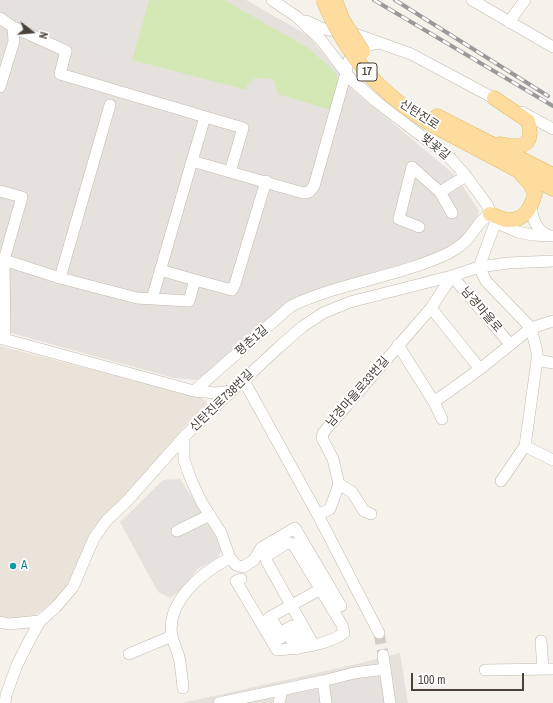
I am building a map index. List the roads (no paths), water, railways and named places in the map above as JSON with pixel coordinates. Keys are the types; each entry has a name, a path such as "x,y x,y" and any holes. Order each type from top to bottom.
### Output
{"main road":[{"name":"신탄진로","path":"323,0 332,22 370,77 414,114 434,120 486,141 553,175"},
{"name":"신탄진로","path":"335,0 343,20 358,46 377,70 397,89 420,106 434,120 518,171 553,189"},
{"path":"486,141 507,146 518,146 524,145 530,134 528,121 494,98"},
{"path":"495,219 508,220 520,218 531,207 535,194 530,184 518,171"}],"street":[{"name":"벚꽃길","path":"272,0 297,16 330,50 346,73 377,102 450,158 466,176 488,206 495,219"},
{"path":"472,0 553,47"},
{"path":"509,22 525,0"},
{"path":"297,16 324,29 355,34 411,54 553,128"},
{"path":"0,18 13,27 66,51 60,74 242,128 230,172"},
{"path":"0,86 14,40 13,27"},
{"path":"330,50 345,38 355,34"},
{"path":"192,160 303,193 309,192 314,186 346,73 347,62 355,51 362,45 380,43"},
{"path":"60,278 110,105"},
{"path":"152,299 205,117"},
{"path":"538,121 553,136"},
{"path":"419,226 399,219 412,167 440,192 452,213"},
{"path":"440,192 466,176"},
{"path":"160,270 232,290 266,181"},
{"path":"0,191 22,197 4,260 2,338 194,391 216,393 231,391"},
{"path":"531,207 532,218 537,227 547,235 552,236"},
{"path":"479,267 495,219 518,232 532,235 552,236"},
{"name":"평촌1길","path":"194,391 291,306 308,298 406,269 450,252 470,237 481,220 495,219"},
{"path":"4,260 60,278 137,298 189,301 195,280"},
{"name":"신탄진로738번길","path":"230,558 221,533 202,503 192,482 184,460 184,437 258,366 302,327 322,313 350,302 452,276 479,267 508,263 553,261"},
{"name":"남경마을로","path":"479,267 486,281 531,328"},
{"path":"442,419 434,402 398,345 431,308 452,276"},
{"name":"남경마을로","path":"452,276 510,344"},
{"path":"431,308 480,369"},
{"name":"남경마을로","path":"434,402 480,369 531,328 553,321"},
{"path":"501,480 525,446 537,360 537,352 531,328"},
{"name":"남경마을로33번길","path":"339,484 333,459 322,438 323,433 398,345"},
{"path":"537,360 553,363"},
{"path":"244,381 318,516 379,633"},
{"path":"6,703 6,695 17,665 40,621 56,607 74,587 94,538 107,520 127,501 184,437"},
{"path":"525,446 553,460"},
{"path":"318,516 330,509 339,484 352,492 364,511 371,514"},
{"path":"177,531 210,515"},
{"path":"183,688 179,659 172,636 172,617 186,592 195,581 230,558 236,565 244,567 254,560 261,548 295,528 341,606"},
{"path":"241,579 236,582 277,650 304,647 338,638 344,633 342,625 295,546 293,544 286,543 268,555 266,559 291,606 304,647"},
{"path":"240,566 241,579 268,618 279,639 288,633 304,647"},
{"path":"268,618 321,589"},
{"path":"4,623 40,621"},
{"path":"129,654 172,636"},
{"path":"485,670 548,669 540,640"},
{"path":"383,654 390,703"},
{"path":"219,703 324,681 354,673 385,669"},
{"path":"324,681 326,703"},
{"path":"279,703 282,690"}],"tunnel":[{"path":"379,633 383,655"}],"railway":[{"path":"374,0 553,106"},
{"path":"395,0 548,96"}],"place":[{"name":"A","path":"13,566"}]}
